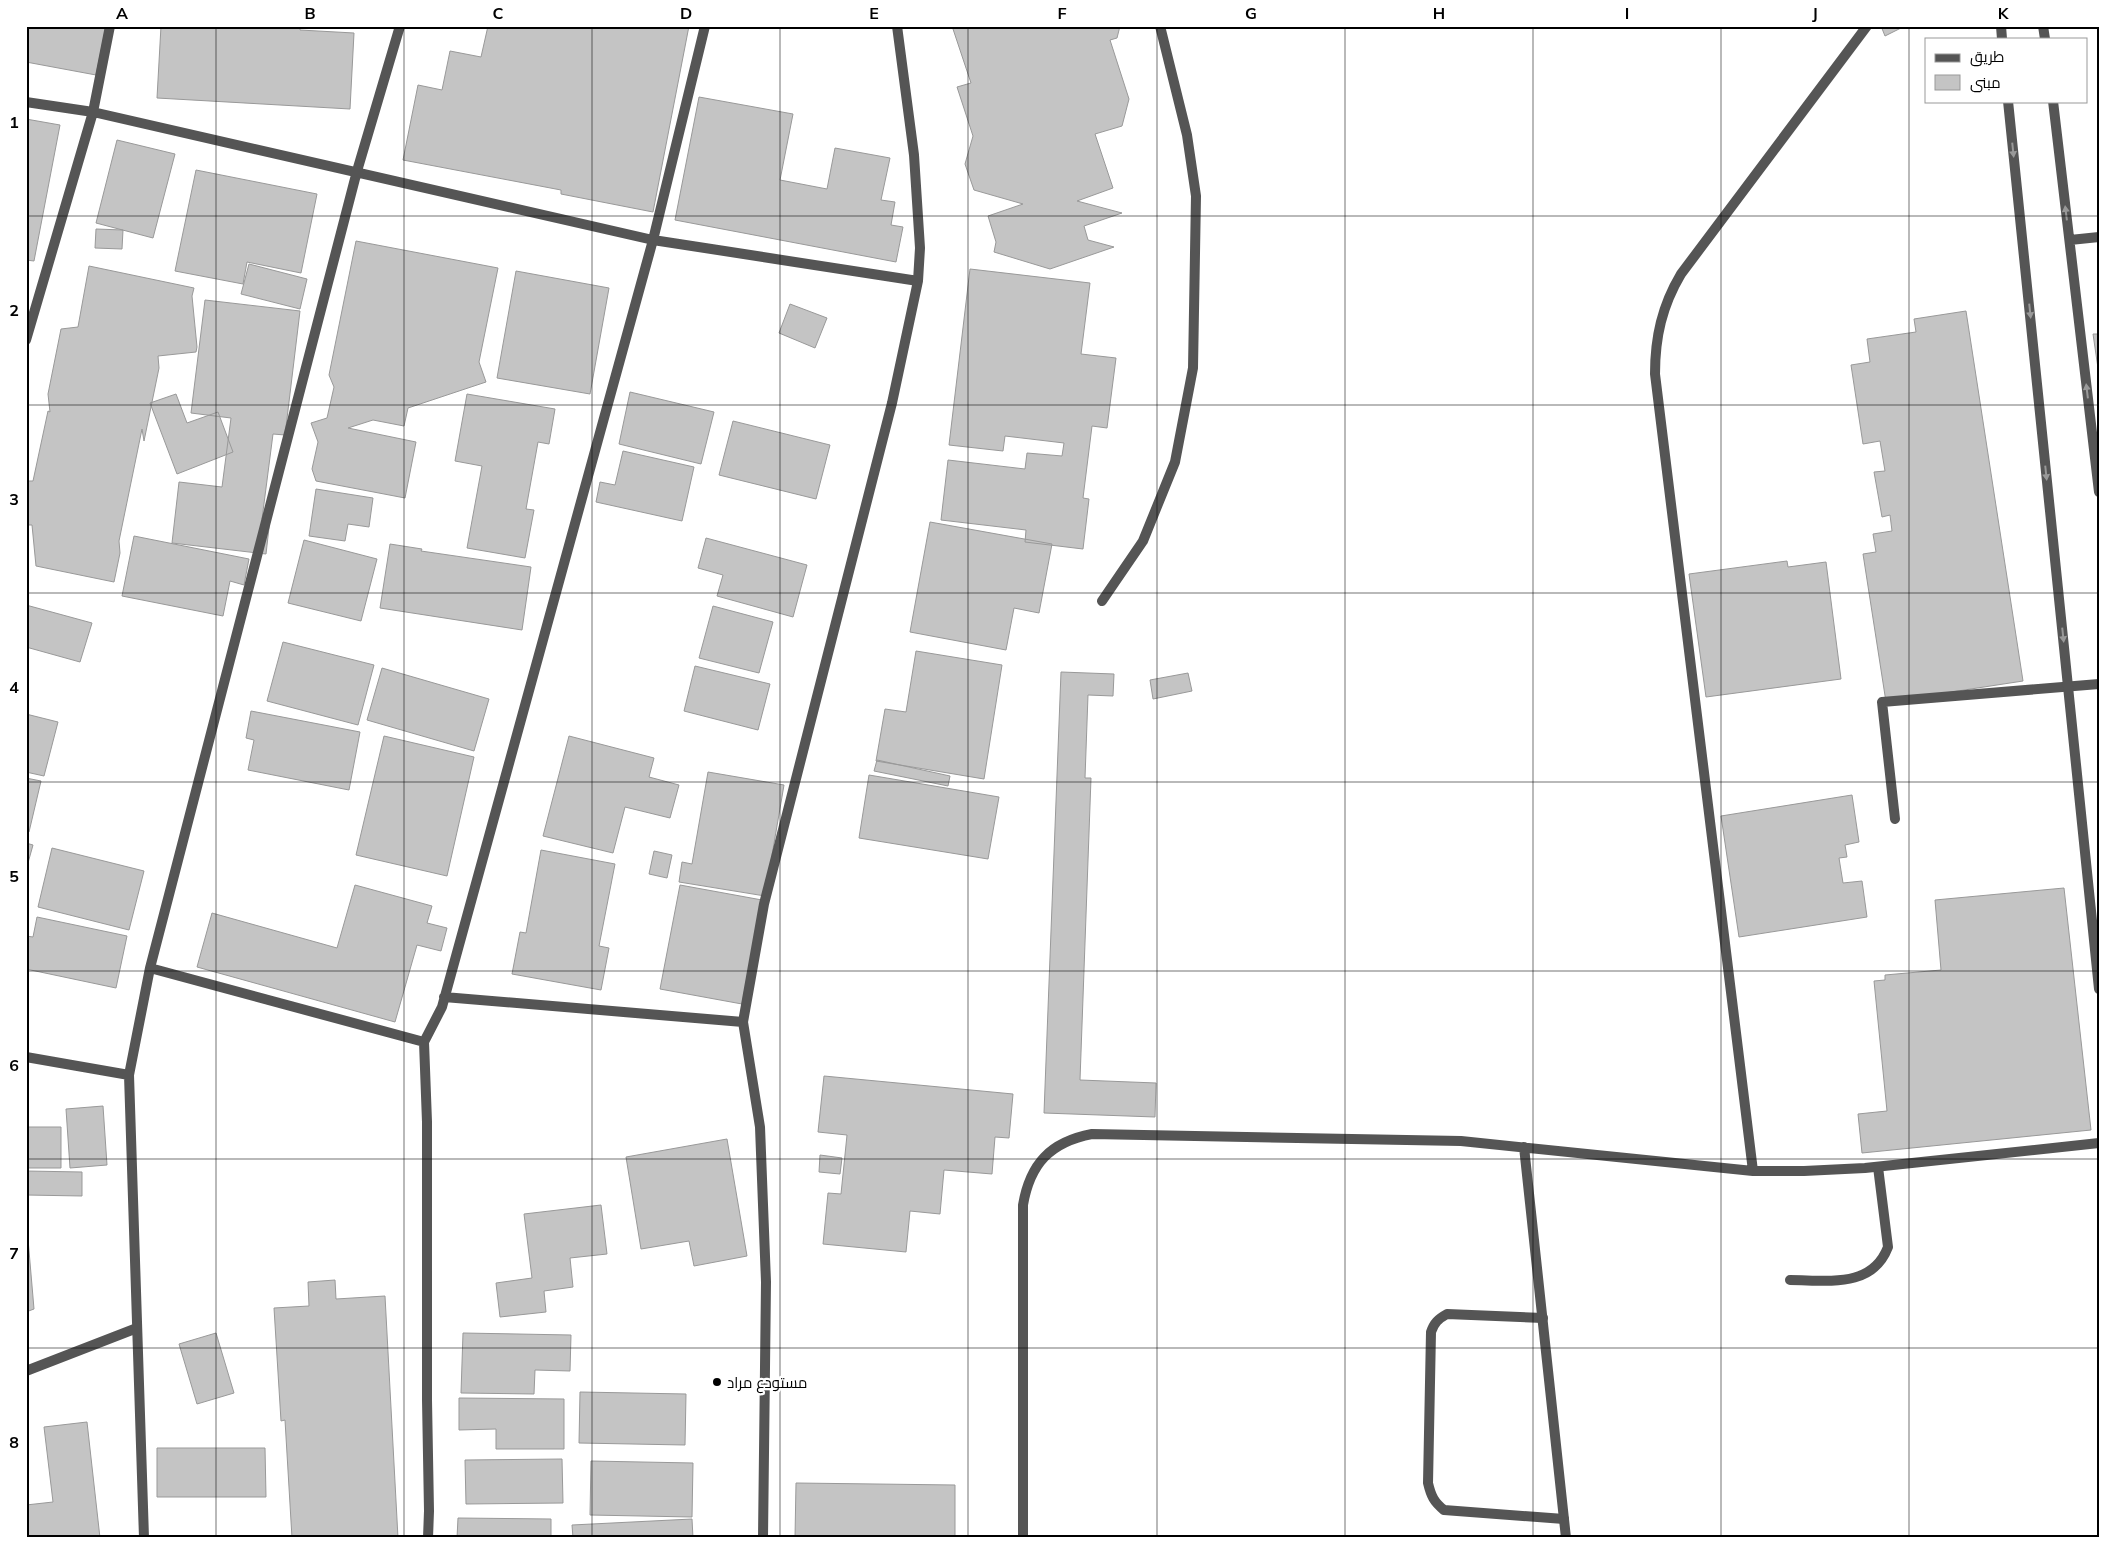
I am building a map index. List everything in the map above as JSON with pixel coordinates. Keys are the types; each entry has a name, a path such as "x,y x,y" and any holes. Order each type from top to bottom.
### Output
{"street":[{"path":"26,340 93,112 110,26"},
{"path":"144,1538 129,1074 150,968 356,171 400,26"},
{"path":"428,1538 427,1122 424,1042 442,1006 653,240 705,26"},
{"path":"764,1538 766,1282 760,1127 743,1022 764,904 892,403 918,281 920,248 914,156 896,26"},
{"path":"1102,600 1142,541 1175,462 1193,368 1196,196 1187,135 1160,26"},
{"path":"1753,1170 1655,374 1655,353 1663,311 1681,274 1867,26"},
{"path":"26,102 93,112 653,240 918,281"},
{"path":"2008,102 2099,989"},
{"path":"2053,102 2099,492"},
{"path":"2070,240 2099,237"},
{"path":"1895,819 1882,702 2099,684"},
{"path":"150,968 424,1042"},
{"path":"444,997 743,1022"},
{"path":"26,1057 129,1074"},
{"path":"1022,1538 1023,1205 1026,1186 1034,1169 1046,1154 1059,1144 1075,1137 1092,1134 1461,1142 1753,1170 1804,1171 1878,1167 2099,1143"},
{"path":"1524,1147 1566,1538"},
{"path":"1790,1280 1856,1278 1868,1274 1880,1262 1888,1247 1878,1167"},
{"path":"1543,1318 1447,1314 1438,1319 1431,1332 1428,1484 1431,1496 1436,1504 1444,1510 1564,1519"},
{"path":"26,1371 137,1328"}],"building":[{"path":"26,26 106,26 96,75 26,62"},
{"path":"161,26 300,26 300,30 354,33 350,109 157,98"},
{"path":"488,26 689,26 653,212 561,194 561,190 403,160 418,85 442,90 450,51 481,57"},
{"path":"952,26 1120,26 1117,38 1110,40 1129,99 1122,126 1095,134 1113,188 1077,201 1122,213 1084,226 1088,240 1114,247 1050,269 994,252 996,242 988,216 1023,204 974,190 965,164 973,136 957,87 971,83"},
{"path":"1881,26 1905,26 1885,36"},
{"path":"699,97 793,114 780,180 827,189 835,148 890,158 881,200 895,202 891,225 903,227 896,262 675,220"},
{"path":"26,119 60,125 34,261 26,260"},
{"path":"117,140 175,154 153,238 96,223"},
{"path":"196,170 317,194 301,273 247,262 243,284 175,271"},
{"path":"96,229 123,230 122,249 95,248"},
{"path":"356,241 498,268 479,362 486,382 408,408 404,426 373,420 348,428 416,442 405,498 316,481 312,469 318,442 311,423 327,418 334,387 329,375"},
{"path":"249,264 307,279 300,309 241,294"},
{"path":"89,266 194,288 192,296 196,352 158,356 159,368 144,441 142,429 119,541 120,553 114,582 36,566 32,525 26,525 26,481 33,481 48,411 50,412 48,394 61,329 78,327"},
{"path":"970,269 1090,283 1081,354 1116,358 1107,428 1092,426 1083,498 1089,499 1083,549 1025,542 1026,530 941,520 948,460 1025,469 1027,453 1062,456 1064,443 1005,436 1003,451 949,445"},
{"path":"516,271 609,288 590,394 497,378"},
{"path":"205,300 300,311 285,435 273,434 262,519 270,519 266,554 172,543 179,482 222,487 231,418 191,413"},
{"path":"790,304 827,318 815,348 779,333"},
{"path":"1966,311 2023,681 1886,702 1863,554 1876,552 1873,534 1892,531 1890,515 1882,517 1874,472 1885,471 1880,441 1863,444 1851,365 1870,362 1867,339 1916,332 1914,319"},
{"path":"2093,334 2099,334 2099,375"},
{"path":"630,392 714,412 701,464 619,444"},
{"path":"176,394 187,423 218,412 233,452 177,474 150,403"},
{"path":"467,394 555,409 549,444 538,442 526,509 534,510 525,558 467,548 482,466 455,461"},
{"path":"733,421 830,445 816,499 719,475"},
{"path":"623,451 694,467 682,521 596,502 600,482 615,485"},
{"path":"316,489 373,498 369,527 348,524 345,541 309,536"},
{"path":"930,522 1052,544 1039,613 1014,608 1006,650 910,632"},
{"path":"134,536 249,559 244,585 230,581 223,616 122,596"},
{"path":"706,538 807,565 793,617 717,596 723,575 698,568"},
{"path":"304,540 377,559 361,621 288,603"},
{"path":"390,544 422,549 421,551 531,567 522,630 380,608"},
{"path":"1787,561 1788,567 1826,562 1841,679 1706,697 1689,574"},
{"path":"26,605 92,623 80,662 26,647"},
{"path":"713,606 773,622 759,673 699,658"},
{"path":"283,642 374,665 358,725 267,701"},
{"path":"916,651 1002,665 984,779 876,761 885,709 906,712"},
{"path":"695,666 770,684 758,730 684,711"},
{"path":"382,668 489,699 474,751 367,720"},
{"path":"1061,672 1114,674 1113,696 1088,695 1085,778 1091,778 1080,1080 1156,1083 1155,1117 1044,1113"},
{"path":"1188,673 1192,691 1153,699 1150,680"},
{"path":"251,711 360,732 349,790 248,770 254,740 246,738"},
{"path":"26,714 58,722 44,776 26,772"},
{"path":"384,736 474,757 447,876 356,855"},
{"path":"569,736 654,758 649,777 679,785 670,818 625,807 613,853 543,836"},
{"path":"877,760 950,776 948,786 874,771"},
{"path":"708,772 784,785 765,896 679,882 682,862 692,864"},
{"path":"869,775 999,797 988,859 859,838"},
{"path":"26,778 41,781 29,832 26,832"},
{"path":"1852,795 1859,842 1845,845 1847,857 1839,858 1843,883 1862,881 1867,917 1739,937 1721,816"},
{"path":"26,843 33,845 26,870"},
{"path":"52,848 144,871 129,930 38,907"},
{"path":"541,850 615,864 599,946 609,948 601,990 512,974 520,932 526,933"},
{"path":"654,851 672,855 667,878 649,874"},
{"path":"355,885 432,906 427,923 447,928 441,951 417,945 395,1022 197,967 212,913 337,948"},
{"path":"680,885 762,900 742,1004 660,989"},
{"path":"2064,888 2091,1130 1862,1153 1858,1114 1887,1111 1874,981 1885,980 1885,975 1941,970 1935,900"},
{"path":"37,917 127,936 116,988 26,969 26,936 33,937"},
{"path":"824,1076 1013,1094 1009,1138 995,1137 992,1174 944,1170 940,1214 910,1211 906,1252 823,1244 828,1193 841,1194 847,1135 818,1132"},
{"path":"103,1106 107,1165 70,1168 66,1109"},
{"path":"27,1127 61,1127 61,1168 28,1168"},
{"path":"727,1139 747,1256 694,1266 689,1241 641,1249 626,1157"},
{"path":"820,1155 842,1158 840,1174 819,1172"},
{"path":"26,1171 82,1172 82,1196 26,1195"},
{"path":"601,1205 607,1254 570,1258 573,1287 544,1291 546,1312 500,1317 496,1283 532,1278 524,1214"},
{"path":"26,1239 28,1239 34,1309 26,1312"},
{"path":"335,1280 336,1299 385,1296 398,1538 292,1538 285,1420 281,1421 274,1308 309,1306 308,1282"},
{"path":"216,1333 234,1393 197,1404 179,1344"},
{"path":"463,1333 571,1335 570,1371 535,1370 534,1394 461,1393"},
{"path":"580,1392 686,1394 685,1445 579,1443"},
{"path":"459,1398 564,1399 564,1449 496,1449 496,1429 459,1430"},
{"path":"87,1422 100,1538 26,1538 26,1505 53,1502 44,1427"},
{"path":"157,1448 265,1448 266,1497 157,1497"},
{"path":"562,1459 563,1503 466,1504 465,1460"},
{"path":"591,1461 693,1463 692,1517 590,1515"},
{"path":"796,1483 955,1485 955,1538 795,1538"},
{"path":"458,1518 551,1519 551,1538 457,1538"},
{"path":"692,1519 693,1538 573,1538 572,1525"}],"place":[{"name":"مستودع مراد","path":"717,1382"}]}
